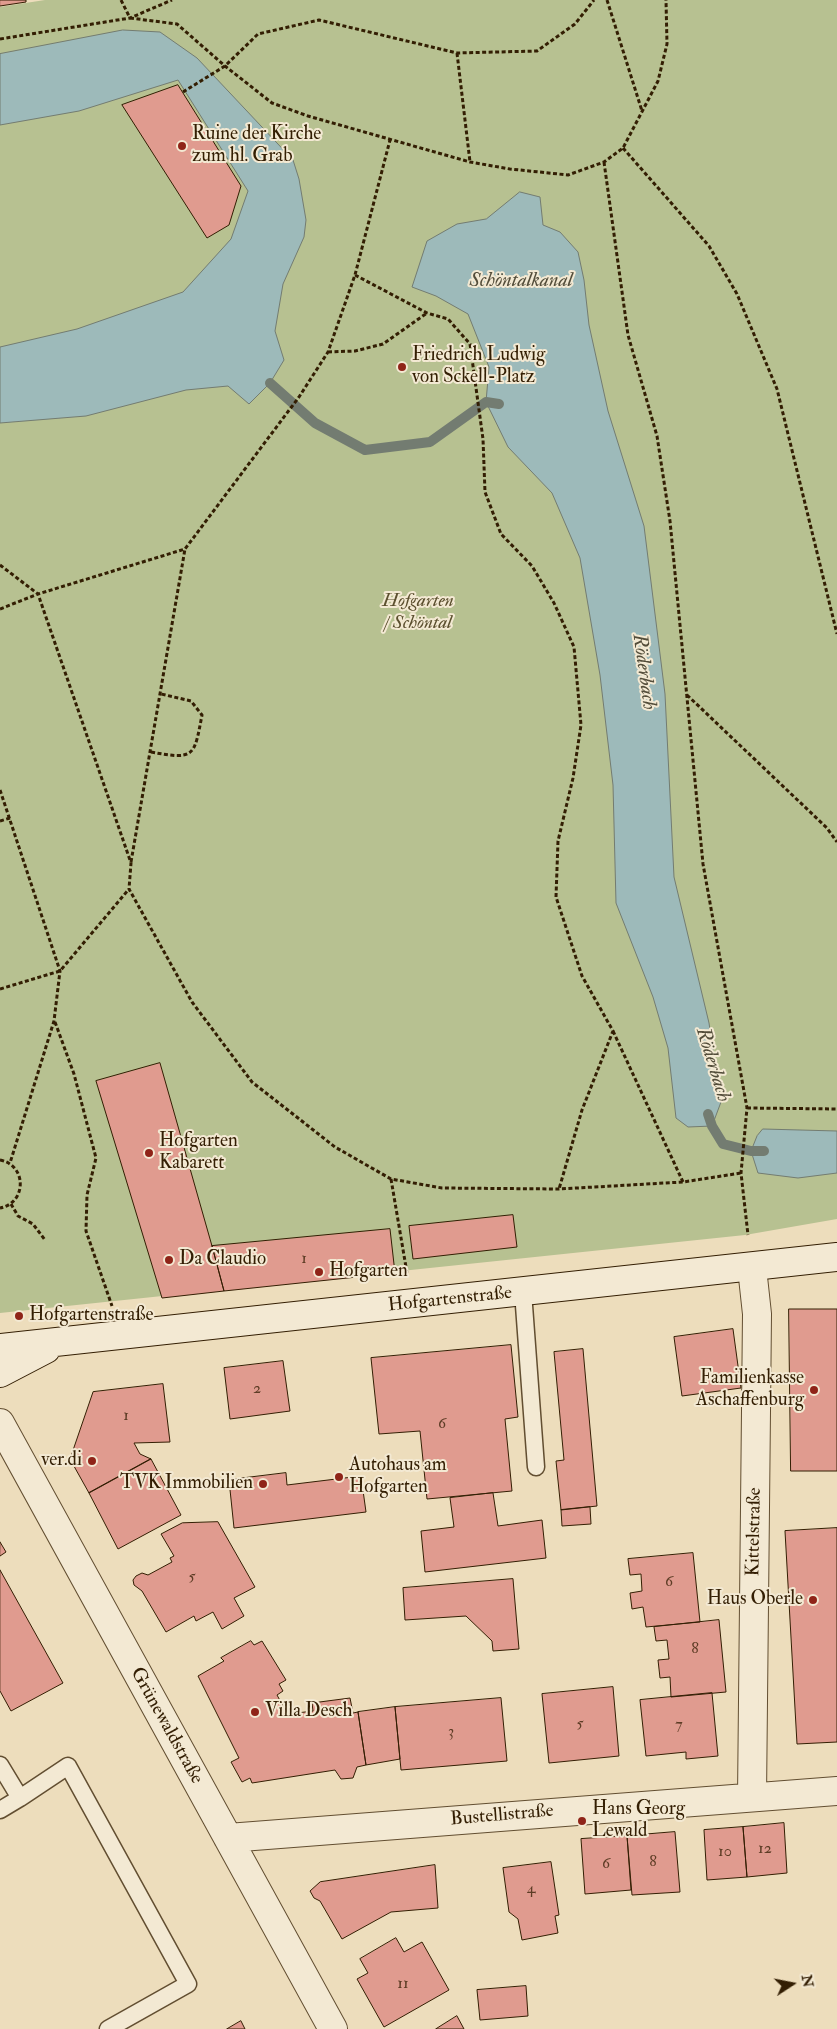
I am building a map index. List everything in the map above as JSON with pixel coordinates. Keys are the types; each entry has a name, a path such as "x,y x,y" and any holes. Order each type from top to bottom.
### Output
{"street":[{"name":"Hofgartenstraße","path":"0,1348 116,1334 752,1268 837,1257"},
{"name":"Kittelstraße","path":"752,1268 757,1314 752,1797"},
{"name":"Hofgartenstraße","path":"0,1373 63,1340"},
{"name":"Grünewaldstraße","path":"0,1422 333,2029"},
{"name":"Bustellistraße","path":"228,1838 837,1791"}],"lane":[{"path":"523,1292 536,1467"},
{"path":"0,1765 20,1798"},
{"path":"0,1810 68,1766 188,1984 108,2029"}],"path":[{"path":"121,0 130,18"},
{"path":"0,40 130,18 172,0"},
{"path":"183,92 225,66 258,34 319,20 456,53 537,51 575,24 594,0"},
{"path":"608,0 642,111"},
{"path":"130,18 177,24 225,66 272,103 390,140 470,162 510,170 568,175 604,162 623,148 658,82 666,44 666,0"},
{"path":"456,53 470,162"},
{"path":"390,140 355,275 328,352 299,397 185,549 162,694 131,863 129,889 192,1002 252,1082 335,1147 391,1180 442,1188 559,1189 683,1182 741,1173"},
{"path":"623,148 709,246 738,294 777,389 837,634"},
{"path":"604,162 628,335 658,436 670,522 703,864 747,1108 741,1173 752,1268"},
{"path":"355,275 427,312 448,319 470,344 480,416 485,492 501,534 532,566 554,602 574,647 581,725 573,778 558,841 556,897 582,976 613,1031 683,1182"},
{"path":"328,352 355,350 383,344 427,312"},
{"path":"0,609 38,594 185,549"},
{"path":"0,565 38,594 131,863"},
{"path":"152,752 173,756 190,753 196,747 202,715 191,701 162,694"},
{"path":"686,694 827,828 837,842"},
{"path":"0,790 60,972 54,1021 10,1163"},
{"path":"0,821 10,818"},
{"path":"0,989 60,972 129,889"},
{"path":"54,1021 74,1074 96,1158 87,1195 86,1231 112,1306 116,1334"},
{"path":"559,1189 582,1110 613,1031"},
{"path":"747,1108 837,1109"},
{"path":"0,1160 10,1163 20,1175 21,1183 20,1191 11,1204 0,1208"},
{"path":"391,1180 407,1276"},
{"path":"11,1204 18,1216 33,1224 45,1240"}],"green space":[{"name":"Hofgarten / Schöntal","path":"45,0 837,0 837,1219 745,1235 0,1313 0,7"}],"water":[{"path":"123,30 160,32 197,58 293,160 299,179 306,220 304,237 283,284 275,331 284,360 270,383 249,404 228,386 186,390 86,416 0,423 0,347 77,329 183,292 231,239 248,191 178,80 79,111 0,125 0,54"},
{"name":"Schöntalkanal","path":"520,192 540,197 543,225 560,232 578,252 584,280 589,325 608,411 644,526 665,694 674,877 709,1023 721,1102 712,1126 688,1127 676,1118 668,1048 653,997 616,903 613,785 600,675 580,558 552,493 508,447 486,402 489,367 468,314 436,296 412,287 427,241 457,224 486,219"},
{"path":"763,1129 837,1131 837,1173 798,1178 758,1173 751,1151 757,1136"}],"building":[{"path":"0,0 26,0 26,2 0,6"},
{"name":"Ruine der Kirche zum hl. Grab","path":"178,85 241,186 229,225 207,238 122,105"},
{"path":"160,1063 224,1291 162,1298 96,1081"},
{"path":"513,1215 517,1247 413,1259 409,1226"},
{"path":"390,1229 395,1273 224,1291 212,1246"},
{"name":"Familienkasse Aschaffenburg","path":"789,1309 837,1309 837,1471 791,1471"},
{"path":"733,1329 741,1388 682,1396 674,1337"},
{"path":"511,1345 518,1417 505,1419 512,1491 427,1499 420,1431 379,1434 371,1358"},
{"path":"583,1349 597,1506 561,1510 556,1461 564,1460 554,1352"},
{"path":"283,1361 290,1411 230,1419 224,1368"},
{"path":"163,1384 170,1442 134,1443 140,1454 151,1459 89,1493 70,1459 93,1392"},
{"path":"151,1459 181,1515 118,1549 89,1493"},
{"path":"286,1473 287,1485 361,1476 366,1512 234,1528 229,1480"},
{"path":"493,1493 498,1526 542,1520 546,1558 425,1572 421,1531 454,1527 450,1498"},
{"path":"590,1507 591,1524 562,1526 561,1510"},
{"path":"218,1522 255,1587 234,1598 244,1616 222,1629 213,1612 196,1621 194,1616 166,1632 142,1591 134,1585 133,1580 142,1573 148,1575 172,1562 170,1558 174,1556 161,1534 182,1523"},
{"name":"Haus Oberle","path":"837,1528 837,1742 797,1744 785,1531"},
{"path":"0,1542 6,1552 0,1556"},
{"path":"693,1553 700,1622 646,1627 643,1607 632,1609 630,1593 642,1591 641,1574 630,1575 628,1559"},
{"path":"0,1570 63,1683 11,1711 0,1691"},
{"path":"513,1579 519,1649 493,1651 492,1641 466,1616 405,1620 403,1588"},
{"path":"719,1620 726,1692 671,1697 670,1677 660,1678 658,1660 669,1659 667,1640 656,1641 654,1627"},
{"name":"Villa Desch","path":"251,1641 254,1645 262,1641 286,1680 279,1684 283,1691 277,1695 283,1706 297,1713 313,1711 312,1703 350,1698 353,1713 358,1712 366,1765 357,1767 353,1778 341,1779 335,1770 252,1783 250,1778 242,1782 231,1762 239,1758 198,1676 224,1661 221,1658"},
{"path":"613,1687 619,1756 549,1763 542,1694"},
{"path":"712,1693 718,1756 686,1759 686,1752 646,1756 640,1700"},
{"path":"501,1698 507,1761 401,1770 395,1707"},
{"path":"395,1707 400,1759 366,1765 358,1712"},
{"path":"784,1823 787,1873 747,1877 743,1827"},
{"path":"743,1827 747,1877 707,1880 704,1830"},
{"path":"675,1832 680,1892 632,1895 627,1836"},
{"path":"627,1836 631,1890 585,1894 581,1839"},
{"path":"551,1862 559,1915 555,1916 558,1933 522,1940 518,1919 509,1912 503,1868"},
{"path":"435,1865 438,1908 391,1912 342,1939 320,1901 314,1898 310,1891 320,1882"},
{"path":"396,1938 404,1952 422,1942 449,1990 384,2027 357,1979 368,1973 360,1959"},
{"path":"526,1986 528,2016 480,2020 477,1990"},
{"path":"457,2016 464,2029 436,2029"},
{"path":"241,2021 245,2029 227,2029"}],"waterway":[{"name":"Röderbach","path":"270,383 315,423 365,450 430,442 486,402 499,404"},
{"name":"Röderbach","path":"708,1114 712,1126 723,1144 751,1151 764,1151"}],"place":[{"name":"Ruine der Kirche zum hl. Grab","path":"182,146"},
{"name":"Friedrich Ludwig von Sckell-Platz","path":"402,367"},
{"name":"Hofgarten Kabarett","path":"149,1153"},
{"name":"Da Claudio","path":"169,1260"},
{"name":"Hofgarten","path":"319,1272"},
{"name":"Hofgartenstraße","path":"19,1316"},
{"name":"Familienkasse Aschaffenburg","path":"814,1390"},
{"name":"ver.di","path":"92,1461"},
{"name":"Autohaus am Hofgarten","path":"339,1477"},
{"name":"TVK Immobilien","path":"263,1484"},
{"name":"Haus Oberle","path":"813,1600"},
{"name":"Villa Desch","path":"255,1712"},
{"name":"Hans Georg Lewald","path":"582,1821"}]}
